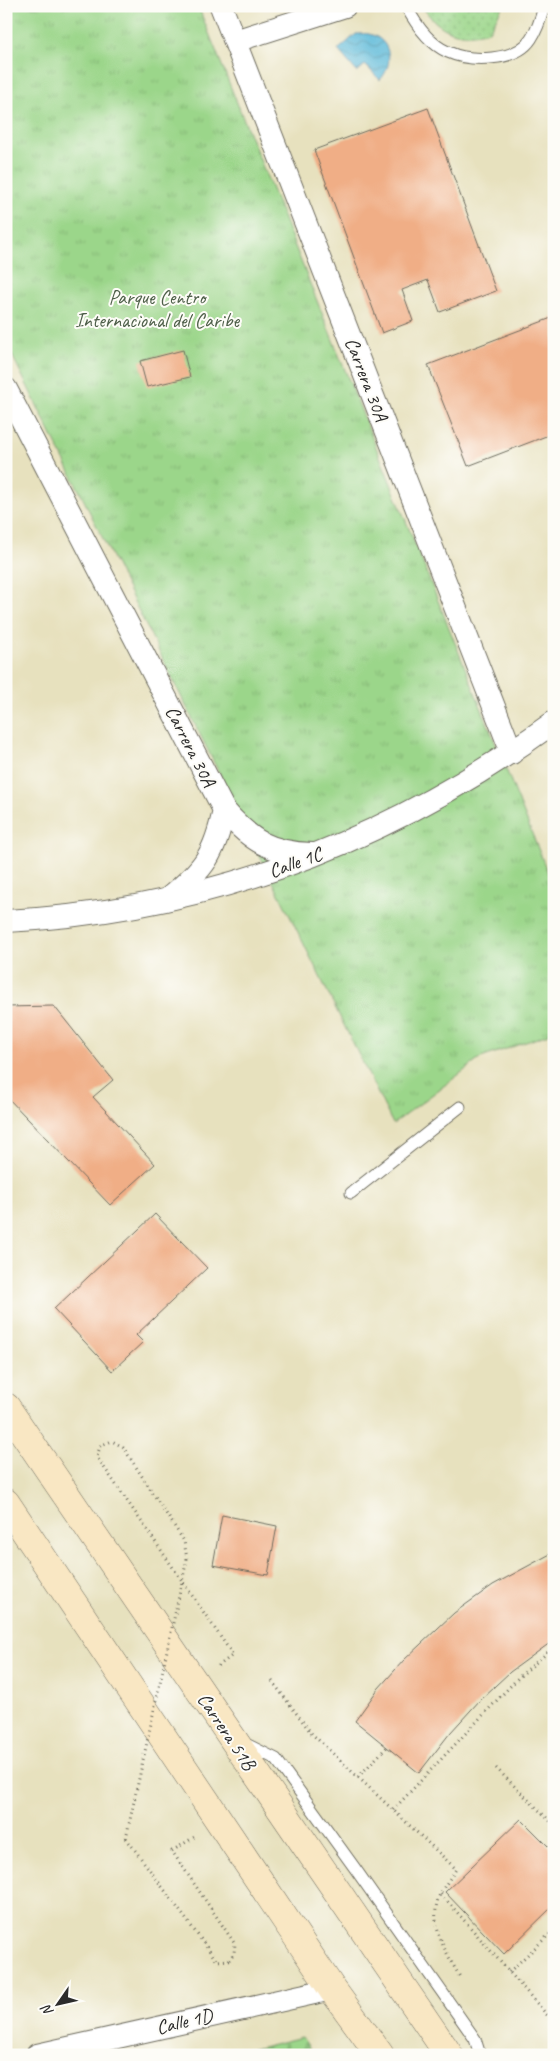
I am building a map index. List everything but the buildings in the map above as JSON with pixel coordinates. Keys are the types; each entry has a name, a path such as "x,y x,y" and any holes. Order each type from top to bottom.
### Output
{"main road":[{"name":"Carrera 51B","path":"6,1407 449,2055"},
{"path":"6,1503 332,1988 380,2055"}],"street":[{"name":"Carrera 30A","path":"221,6 512,753"},
{"path":"235,41 345,6"},
{"name":"Carrera 30A","path":"6,389 224,810 242,830 266,845 292,853 320,854"},
{"name":"Calle 1C","path":"6,921 102,913 166,901 218,888 320,854 386,825 450,791 512,753 554,722"},
{"name":"Carrera 30A","path":"166,901 188,882 206,862 218,836 224,810"},
{"name":"Calle 1D","path":"37,2055 332,1988"}],"lane":[{"path":"406,6 411,17 427,36 447,51 467,57 491,59 511,54 530,41 540,23 544,6"},
{"path":"351,1193 460,1107"},
{"path":"231,1737 276,1759 475,2039 480,2055"}],"path":[{"path":"192,1829 196,1836 172,1851 235,1944 234,1953 230,1960 217,1961 126,1838 187,1558 184,1541 123,1447 112,1441 100,1446 97,1457 233,1655 195,1684"},
{"path":"393,1810 520,1676 554,1647"},
{"path":"272,1681 312,1734 456,1869 440,1894 436,1914 438,1935 461,1980"},
{"path":"358,1777 387,1747"},
{"path":"496,1768 554,1825"},
{"path":"440,1894 554,2023"},
{"path":"509,1972 554,1930"}],"green space":[{"name":"Parque Centro Internacional del Caribe","path":"6,6 198,6 554,888 554,1032 481,1058 393,1124 6,343"},
{"path":"422,6 503,6 489,31 460,34 443,28"},
{"path":"302,2037 314,2055 229,2055"}],"water":[{"path":"356,34 367,34 377,37 386,47 389,60 380,80 365,65 357,72 338,50"}]}
